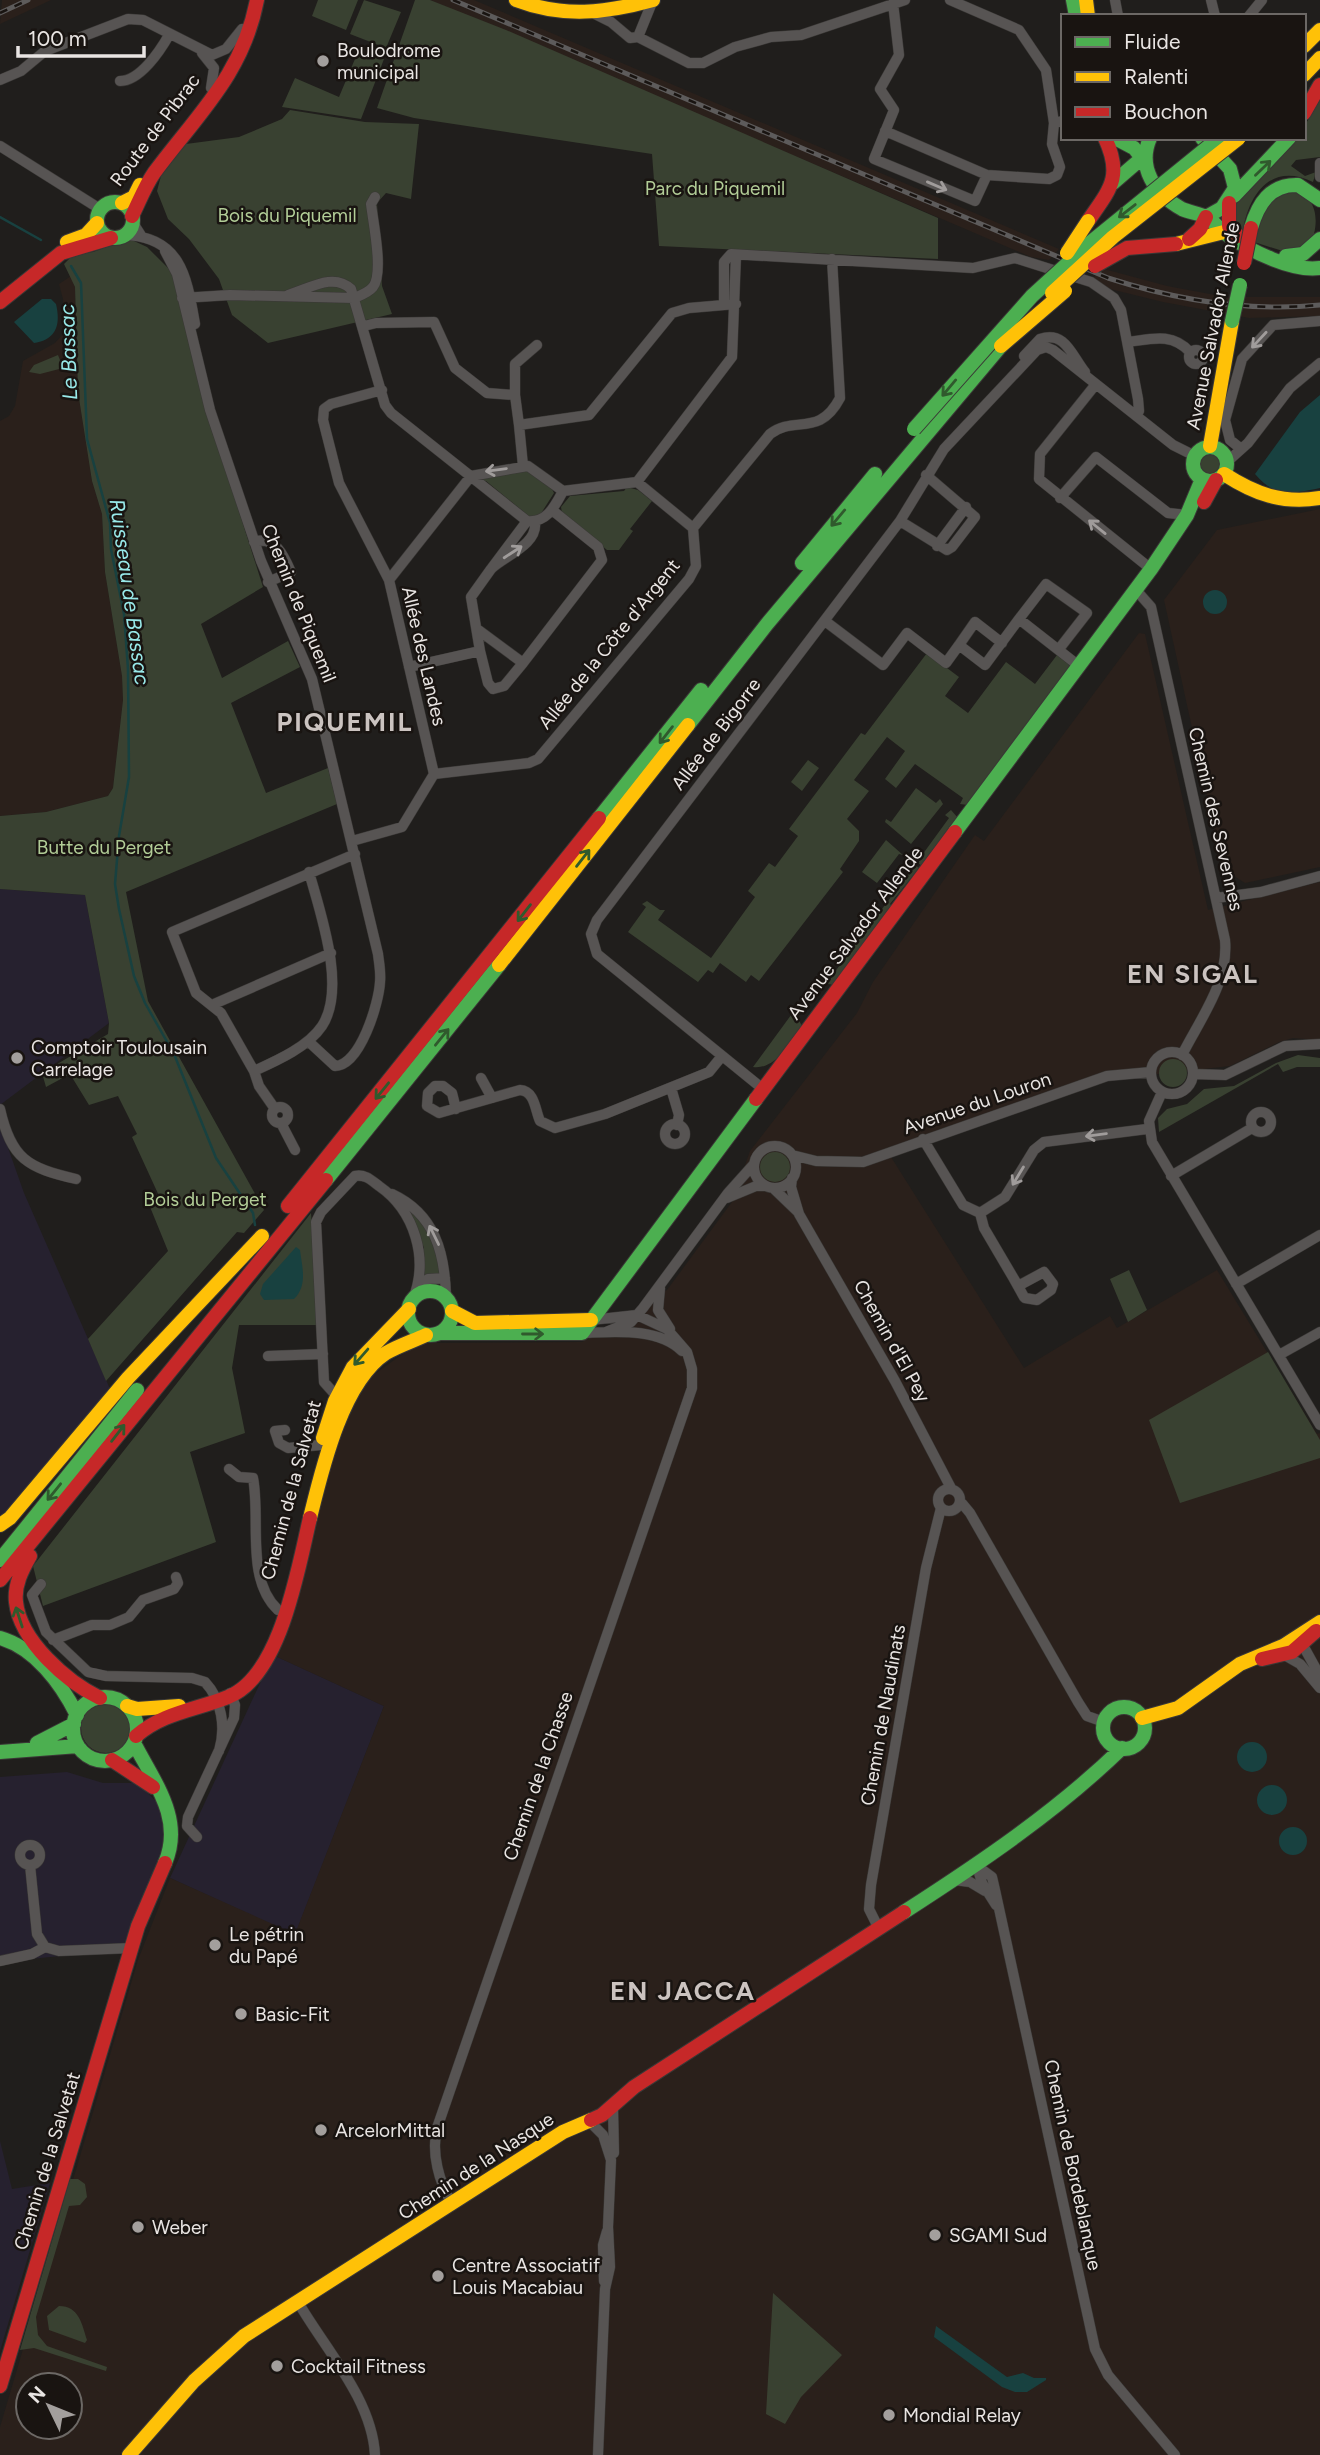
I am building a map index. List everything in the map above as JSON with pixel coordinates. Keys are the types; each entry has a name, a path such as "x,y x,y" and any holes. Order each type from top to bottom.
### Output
{"main road":[{"name":"Route de Pibrac","path":"125,228 153,174 203,114 242,29 250,0"},
{"name":"Route de Pibrac","path":"122,203 134,197 146,170 211,88 252,26 257,0"},
{"path":"516,0 593,13 627,2 653,0"},
{"path":"1306,44 1320,30"},
{"path":"1306,57 1320,42"},
{"path":"1306,73 1320,58"},
{"path":"1306,110 1320,85"},
{"path":"1106,140 1117,163 1113,183"},
{"path":"1119,140 1134,148 1142,158 1152,183 1180,208 1206,217 1224,232 1285,263 1320,267"},
{"path":"0,1580 451,1026 917,434 976,355 1035,284 1068,251 1113,183 1142,158 1149,140"},
{"path":"1204,140 1229,163 1236,182 1228,221 1234,234 1320,267"},
{"path":"976,355 1040,288 1086,245 1217,140"},
{"path":"0,1560 411,1055 833,524 1002,345 1094,254 1236,140"},
{"path":"1176,244 1192,237 1206,217 1232,200 1287,140"},
{"name":"Avenue Salvador Allende","path":"1210,446 1232,321 1258,205 1267,194 1290,185 1302,187 1320,200"},
{"path":"0,291 46,253 86,235 110,202 122,203 125,228"},
{"path":"98,216 100,231 125,228"},
{"path":"0,302 61,253 125,228"},
{"path":"1002,345 1084,274 1113,253 1146,246 1186,244 1224,232"},
{"path":"1286,256 1307,252 1320,239"},
{"path":"1320,252 1320,267"},
{"path":"1218,473 1222,450 1210,446 1201,449 1195,456 1194,469 1218,473 1275,501 1298,502 1320,498"},
{"name":"Avenue Salvador Allende","path":"591,1320 1136,590 1218,473"},
{"name":"Avenue Salvador Allende","path":"1151,569 1199,512 1218,473"},
{"path":"0,1525 10,1518 128,1378 262,1236"},
{"path":"427,1291 475,1322 591,1320 582,1333 433,1334 414,1328 413,1297 427,1291"},
{"name":"Chemin de la Salvetat","path":"231,1693 251,1672 278,1610 321,1445 356,1362 413,1297"},
{"path":"433,1334 450,1324 449,1304"},
{"name":"Chemin de la Salvetat","path":"348,1384 386,1351 401,1342 433,1334"},
{"name":"Chemin de la Salvetat","path":"0,2386 132,1948 173,1840 172,1818 156,1790 135,1740 151,1723 231,1693 255,1678 280,1627 340,1399"},
{"path":"0,1511 46,1474"},
{"path":"0,1752 78,1746 96,1759 112,1760 127,1752 135,1740 135,1719 128,1706 111,1698 100,1698 86,1692 66,1676 25,1631 16,1611 16,1583 20,1571 65,1507 75,1486"},
{"path":"1142,1718 1178,1707 1244,1662 1293,1648 1320,1624"},
{"path":"0,1638 23,1648 40,1663 69,1699 75,1719 78,1746"},
{"path":"26,1748 65,1731 84,1705 100,1698"},
{"name":"Chemin de la Salvetat","path":"128,1706 137,1709 188,1707"},
{"path":"1103,1766 1107,1740 1104,1722 1110,1713 1124,1707 1135,1710 1142,1718 1144,1731 1139,1742 1122,1748 1107,1740"},
{"name":"Chemin de la Nasque","path":"129,2455 207,2368 244,2336 563,2132 613,2107 634,2087 997,1852 1122,1748"},
{"name":"Chemin de la Salvetat","path":"112,1760 156,1790"}],"street":[{"path":"638,37 653,0"},
{"path":"593,13 611,22 628,37 638,37 689,62 703,63 735,47 771,37 801,35 905,0"},
{"path":"885,131 987,175 1049,179 1055,176 1060,167 1052,144 1058,122 1046,70 1019,30 950,0"},
{"path":"1251,14 1262,0"},
{"path":"893,3 899,55 880,89 894,109 874,159 975,201 987,175"},
{"path":"0,80 21,71 45,51 122,21 143,20 225,64"},
{"path":"120,81 130,79 147,65 169,34"},
{"path":"202,52 213,65 211,88"},
{"path":"0,146 98,216"},
{"path":"1320,163 1320,177"},
{"path":"186,297 288,295 354,298 366,293 376,281 372,204 375,197"},
{"name":"Chemin de Piquemil","path":"125,228 165,251 186,297 211,410 254,542 268,582 312,679 378,954 380,983 368,1028 355,1051 339,1067 333,1065 308,1041"},
{"path":"724,305 725,259 728,255 973,268 1015,258 1091,282 1111,295 1121,310 1128,342 1139,411 1136,415"},
{"path":"389,580 471,476 523,466 535,469 563,491 637,482 732,357 736,255"},
{"path":"637,482 694,528 770,433 783,427 813,423 837,403 841,389 832,259"},
{"path":"288,295 336,281 347,285 364,326 391,413 531,522"},
{"path":"519,425 589,415 672,313 689,307 736,304"},
{"path":"1240,448 1230,440 1225,425 1242,359 1273,325 1320,321"},
{"path":"364,326 376,323 434,322 455,368 489,394 515,396"},
{"name":"Allée de Bigorre","path":"764,1089 597,954 592,942 593,927 900,521 944,449 1015,371 1038,340 1052,336 1066,344 1093,381"},
{"path":"1128,342 1164,337 1182,344 1190,352"},
{"path":"523,466 515,396 515,364 537,345"},
{"path":"1218,473 1240,448 1248,443 1290,388 1320,363"},
{"path":"1151,569 1040,481 1038,458 1093,381 1173,445 1195,456"},
{"path":"1124,406 1135,389"},
{"name":"Allée des Landes","path":"382,390 331,404 324,409 323,417 339,483 389,580 434,774"},
{"path":"1060,498 1096,457 1168,513 1187,515"},
{"path":"900,521 944,550 952,547 975,517 926,475"},
{"path":"552,510 598,547 602,560 502,688 493,689 488,683 471,597 531,522 552,510 563,491"},
{"name":"Allée de la Côte d'Argent","path":"434,774 528,763 538,758 689,579 696,566 694,528"},
{"path":"254,542 264,540 276,546 291,572 268,582"},
{"path":"959,645 985,665 1046,584 1087,613 1059,649"},
{"name":"Chemin des Sevennes","path":"1136,590 1151,607 1226,948 1224,967 1211,1002 1182,1055"},
{"path":"1019,619 1079,666"},
{"path":"825,621 883,665 907,633 946,663 975,622 1002,643"},
{"path":"478,629 523,663"},
{"path":"409,667 481,651"},
{"path":"352,841 401,827 434,774"},
{"path":"295,1150 281,1123 273,1119 275,1109 259,1086 254,1071 214,1004 196,993 172,935 173,929 355,854"},
{"path":"254,1071 308,1041 321,1027 327,1015 331,953 309,872"},
{"path":"1216,898 1261,892 1320,876"},
{"path":"214,1004 331,953"},
{"path":"1193,1074 1226,1075 1285,1046 1320,1044"},
{"path":"1172,1052 1182,1055 1190,1063 1193,1074 1190,1084 1182,1092 1162,1092 1153,1084 1151,1072 1160,1056 1172,1052"},
{"path":"456,1109 527,1090 540,1121 555,1128 605,1114 709,1072 722,1056"},
{"name":"Avenue du Louron","path":"792,1155 816,1161 863,1162 1107,1076 1151,1072"},
{"path":"481,1078 492,1098"},
{"path":"670,1088 679,1115 677,1125"},
{"path":"1162,1092 1147,1129 1171,1176 1320,1425"},
{"path":"0,1109 9,1142 15,1151 38,1168 76,1179"},
{"path":"1171,1176 1252,1128 1250,1121 1256,1113 1273,1116"},
{"path":"980,1213 1005,1197 1034,1150 1044,1142 1147,1129"},
{"path":"923,1139 963,1205 980,1213 984,1228 1018,1286"},
{"path":"606,1332 622,1328 637,1315 766,1147 780,1147 792,1155 795,1161 793,1177"},
{"path":"724,1200 748,1188 784,1186 816,1161"},
{"path":"754,1164 756,1177 769,1187"},
{"path":"340,1399 324,1384 316,1222 347,1181 362,1175 417,1210 429,1224 439,1242 449,1304"},
{"name":"Chemin d'El Pey","path":"793,1177 791,1187 799,1214 895,1381 951,1488"},
{"name":"Chemin d'El Pey","path":"769,1187 799,1214"},
{"path":"388,1192 405,1214 415,1235 421,1258 413,1297"},
{"path":"1236,1284 1320,1235"},
{"path":"413,1297 428,1279 445,1278"},
{"path":"661,1285 659,1310 690,1360"},
{"path":"591,1320 637,1315 671,1332"},
{"path":"647,1322 656,1337"},
{"path":"582,1333 606,1332 656,1337 679,1348 690,1360"},
{"path":"1279,1355 1319,1335"},
{"path":"268,1356 323,1354"},
{"name":"Chemin de la Chasse","path":"452,2204 439,2171 434,2146 436,2128 687,1405 693,1381 690,1360"},
{"path":"276,1431 279,1443 288,1448 321,1445"},
{"path":"229,1469 239,1477 253,1478 260,1572 269,1601 278,1610"},
{"path":"960,1502 953,1510 942,1508 937,1498 940,1492 951,1488 956,1491 1078,1702 1087,1716 1104,1722"},
{"name":"Chemin de Naudinats","path":"878,1927 869,1909 871,1885 926,1568 942,1508"},
{"path":"53,1640 92,1625 110,1625 130,1617 143,1601 174,1589 178,1583 176,1577"},
{"path":"41,1584 32,1595 41,1623 53,1640 94,1674 197,1678 208,1684 224,1728 219,1751"},
{"path":"1293,1648 1320,1676"},
{"path":"1293,1648 1300,1664 1320,1688"},
{"path":"197,1837 187,1826 188,1817 236,1712 231,1693"},
{"path":"976,1866 992,1877 997,1852"},
{"path":"30,1865 37,1934 45,1947 59,1951 132,1948"},
{"path":"976,1866 998,1912"},
{"name":"Chemin de Bordeblanque","path":"992,1877 1095,2349 1115,2383 1175,2455"},
{"path":"953,1880 970,1882 987,1892"},
{"path":"0,1961 32,1954 45,1947"},
{"path":"598,2455 605,2289 611,2255 608,2227 611,2160 614,2152 613,2107"},
{"path":"589,2121 603,2135 611,2160"},
{"path":"298,2302 360,2402 376,2455"}],"shaded area":[{"path":"2,0 51,0 0,24"},
{"path":"430,0 474,0 1059,249 1049,260 1031,257"},
{"path":"1104,269 1167,286 1226,297 1320,297 1320,316 1249,318 1163,302 1110,289 1093,278"},
{"path":"71,276 75,287 78,392 92,481 102,514 105,572 122,676 123,700 113,788 108,796 46,812 0,816 0,421 9,416 15,406 23,361 55,343 64,333 63,299 59,284"},
{"path":"1320,509 1320,867 1245,883 1226,871 1221,860 1164,600 1217,530"},
{"path":"1139,633 1145,634 1208,910 1320,882 1320,1040 1293,1038 1279,1042 1230,1066 1105,1080 891,1157 1024,1368 1110,1316 1117,1328 1217,1270 1317,1434 1320,1433 1320,2455 0,2455 0,2427 14,2380 14,2441 84,2441 84,2371 17,2371 138,1960 170,1878 295,1934 384,1706 273,1655 334,1437 357,1387 408,1350 425,1343 582,1342 667,1290 732,1202 750,1151 857,1013 873,982 975,835 984,841"},
{"path":"0,889 85,895 109,1023 0,1105"},
{"path":"0,1125 24,1193 114,1398 0,1533"},
{"path":"273,1655 384,1706 295,1935 170,1878"},
{"path":"67,1772 103,1783 137,1783 159,1804 167,1822 168,1836 163,1856 121,1950 0,1962 0,1777"},
{"path":"0,2141 12,2189 50,2183 0,2351"}],"green space":[{"path":"318,0 358,0 346,30 312,16"},
{"path":"364,0 401,12 386,48 350,34"},
{"name":"Parc du Piquemil","path":"415,0 430,0 506,30 938,218 938,259 659,246 652,154 414,118 377,108"},
{"path":"360,47 384,59 361,119 282,107 295,78 339,97"},
{"path":"1320,99 1320,157 1296,160 1291,166 1305,176 1316,172 1313,182 1284,176 1263,187 1249,208 1242,236 1237,233 1233,217 1237,202 1296,140 1306,140 1306,124"},
{"name":"Bois du Piquemil","path":"290,110 365,122 419,124 411,199 386,193 377,203 382,286 392,314 268,343 232,315 219,279 189,239 168,219 157,191 163,168 186,144 239,137 282,119"},
{"path":"1289,190 1307,198 1315,212 1315,230 1309,248 1286,252 1254,242 1264,210 1274,199"},
{"path":"123,241 134,241 147,247 174,274 200,388 263,587 201,624 222,678 288,641 300,667 231,703 266,793 328,768 337,804 126,892 148,1001 264,1210 244,1233 237,1232 106,1381 88,1339 168,1251 148,1202 160,1198 132,1137 137,1134 118,1096 89,1105 70,1074 46,1087 42,1073 108,1034 109,1023 85,895 0,889 0,816 46,812 108,796 113,788 123,700 122,676 105,572 102,514 92,481 78,392 75,287 64,264 74,254 93,252"},
{"path":"58,355 63,368 40,374 29,372 34,365"},
{"path":"1206,453 1214,453 1221,460 1221,468 1214,475 1206,475 1199,468 1199,460"},
{"path":"527,470 551,487 554,493 540,515 530,517 486,481 482,481 482,476"},
{"path":"627,487 638,490 652,501 630,529 633,531 619,550 607,550 562,513 561,507 570,496 624,491"},
{"path":"927,653 959,677 945,696 968,713 1006,662 1035,684 1057,655 1072,667 968,805 960,804 963,798 915,764 896,788 885,779 905,751 887,737 854,780 869,791 847,819 859,831 859,841 840,869 843,872 759,981 751,975 746,982 720,963 713,973 708,970 698,982 628,932 646,907 642,904 647,901 660,910 665,910 658,920 711,958 755,897 748,891 769,863 775,867 798,836 789,829 861,733 865,735"},
{"path":"808,760 819,768 802,791 791,782"},
{"path":"916,788 936,803 940,799 943,804 911,844 885,822 886,819 891,822"},
{"path":"951,810 958,818 923,867 917,862 949,818 945,815"},
{"path":"886,840 903,855 899,854 877,883 862,872"},
{"path":"915,865 919,868 890,904 893,907 835,985 828,984 823,979 828,981"},
{"path":"794,1011 802,1026 787,1047 769,1064 753,1067"},
{"path":"1298,1055 1320,1058 1320,1067 1297,1067 1283,1072 1278,1064 1159,1132 1158,1118 1167,1109 1187,1104 1204,1089 1234,1086 1276,1063"},
{"path":"1173,1059 1183,1063 1187,1073 1183,1083 1173,1087 1163,1083 1159,1073 1163,1063"},
{"path":"775,1152 781,1153 789,1161 789,1173 781,1181 775,1182 769,1181 761,1173 760,1167 761,1161 769,1153"},
{"path":"410,1211 428,1232 435,1248 440,1275 424,1278 424,1248"},
{"path":"311,1213 319,1325 239,1325 232,1368 245,1433 190,1452 216,1542 43,1606 33,1566"},
{"path":"1129,1270 1147,1310 1128,1322 1110,1279"},
{"path":"1268,1352 1320,1440 1320,1458 1180,1503 1149,1420"},
{"path":"106,1703 124,1710 131,1728 124,1746 106,1753 88,1746 81,1728 88,1710"},
{"path":"70,2179 78,2179 85,2184 87,2197 80,2205 69,2206 36,2317 38,2335 47,2346 107,2367 106,2371 34,2348 20,2350"},
{"path":"773,2293 842,2355 801,2397 785,2424 766,2414"},
{"path":"59,2306 71,2309 79,2317 87,2340 85,2343 49,2330 47,2316"}],"water":[{"path":"42,299 51,299 56,304 57,325 47,339 34,343 14,322"},
{"path":"1320,395 1320,488 1292,493 1277,491 1255,474 1300,412"},
{"path":"1215,590 1224,593 1227,602 1224,611 1215,614 1206,611 1203,602 1206,593"},
{"path":"296,1247 300,1250 303,1276 298,1294 294,1299 264,1300 260,1294 263,1284"},
{"path":"1252,1742 1263,1746 1267,1757 1263,1768 1252,1772 1241,1768 1237,1757 1241,1746"},
{"path":"1272,1785 1278,1786 1286,1794 1286,1806 1278,1814 1272,1815 1266,1814 1258,1806 1257,1800 1258,1794 1266,1786"},
{"path":"1293,1827 1303,1831 1307,1841 1303,1851 1293,1855 1283,1851 1279,1841 1283,1831"},
{"path":"936,2326 1007,2377 1023,2373 1046,2380 1027,2392 1015,2392 1002,2387 934,2337"}],"waterway":[{"name":"Le Bassac","path":"0,217 41,240"},
{"name":"Ruisseau de Bassac","path":"71,266 81,283 87,439 110,523 111,549 124,614 128,669 129,777 119,836 115,884 119,909 134,976 145,1003 174,1054 216,1158 253,1213 255,1225"}],"railway":[{"path":"0,13 28,0"},
{"path":"453,0 1108,278 1212,302 1266,307 1320,305"}],"traffic: fast":[{"path":"1073,0 1076,14"},
{"path":"1119,140 1134,148 1142,158"},
{"path":"1149,140 1147,170 1157,188 1172,203 1208,218 1229,236 1260,254 1297,267 1320,268"},
{"path":"1204,140 1230,169 1235,188 1222,208 1206,217"},
{"path":"914,429 1032,296 1091,242 1217,140"},
{"path":"1234,196 1287,140"},
{"path":"1113,183 1142,158"},
{"path":"1251,228 1257,211 1267,197 1280,188 1298,185 1320,200"},
{"path":"115,202 128,207 133,220 128,233 115,238 102,233 97,220 102,207 115,202"},
{"path":"1286,256 1303,254 1320,239"},
{"path":"1232,321 1240,285"},
{"path":"688,725 767,624 1010,335"},
{"path":"1210,447 1222,452 1227,464 1222,476 1210,481 1198,476 1193,464 1198,452 1210,447"},
{"path":"802,563 875,474"},
{"path":"955,832 1151,569 1187,515 1202,479"},
{"path":"599,818 701,690"},
{"path":"326,1180 499,965"},
{"path":"440,1333 582,1333 756,1099"},
{"path":"430,1291 446,1297 452,1313 446,1329 430,1335 414,1329 408,1313 414,1297 430,1291"},
{"path":"0,1560 137,1390"},
{"path":"0,1638 36,1658 55,1679 77,1715"},
{"path":"105,1697 123,1703 131,1711 137,1729 131,1747 123,1755 105,1761 87,1755 79,1747 73,1729 79,1711 87,1703 105,1697"},
{"path":"1124,1707 1139,1713 1145,1728 1139,1743 1124,1749 1109,1743 1103,1728 1109,1713 1124,1707"},
{"path":"37,1743 74,1724"},
{"path":"134,1743 158,1787 169,1816 170,1847 165,1863"},
{"path":"0,1752 78,1746"},
{"path":"904,1912 1044,1815 1122,1748"}],"traffic: slow":[{"path":"516,0 533,6 585,12 653,0"},
{"path":"1086,0 1088,14"},
{"path":"1306,44 1320,30"},
{"path":"1306,73 1320,58"},
{"path":"1052,293 1113,237 1236,140"},
{"path":"122,203 134,197 140,185"},
{"path":"1067,253 1088,221"},
{"path":"67,242 86,235 97,223"},
{"path":"1176,244 1224,232"},
{"path":"1001,346 1065,291"},
{"path":"1210,446 1232,321"},
{"path":"1224,474 1269,496 1293,500 1320,498"},
{"path":"499,965 688,725"},
{"path":"0,1525 10,1518 128,1378 262,1236"},
{"path":"323,1438 335,1401 353,1367 409,1309"},
{"path":"452,1311 475,1323 591,1320"},
{"path":"310,1518 336,1428 357,1384 386,1353 426,1335"},
{"path":"1142,1718 1178,1708 1240,1664 1283,1646 1320,1622"},
{"path":"127,1706 137,1709 179,1706"},
{"path":"129,2455 194,2381 244,2336 563,2132 591,2120"}],"traffic: jam":[{"path":"132,216 154,173 230,72 241,50 257,0"},
{"path":"1306,110 1320,85"},
{"path":"1088,221 1112,182 1113,163 1106,140"},
{"path":"1229,203 1229,226 1238,236"},
{"path":"1189,239 1200,229 1206,217"},
{"path":"1244,263 1251,228"},
{"path":"0,302 61,253 111,238"},
{"path":"1095,266 1127,248 1176,244"},
{"path":"1204,502 1216,480"},
{"path":"288,1206 599,818"},
{"path":"756,1099 955,832"},
{"path":"0,1580 326,1180"},
{"path":"136,1736 169,1717 228,1697 246,1685 261,1667 274,1644 293,1591 310,1518"},
{"path":"30,1556 16,1590 19,1617 47,1659 74,1682 100,1698"},
{"path":"1262,1659 1292,1652 1316,1631"},
{"path":"112,1760 153,1787"},
{"path":"0,2386 138,1926 165,1863"},
{"path":"591,2120 602,2115 634,2087 904,1912"}],"place":[{"name":"Boulodrome municipal","path":"323,61"},
{"name":"Comptoir Toulousain Carrelage","path":"17,1058"},
{"name":"Le pétrin du Papé","path":"215,1945"},
{"name":"Basic-Fit","path":"241,2014"},
{"name":"ArcelorMittal","path":"321,2130"},
{"name":"Weber","path":"138,2227"},
{"name":"SGAMI Sud","path":"935,2235"},
{"name":"Centre Associatif Louis Macabiau","path":"438,2276"},
{"name":"Cocktail Fitness","path":"277,2366"},
{"name":"Mondial Relay","path":"889,2415"}],"district":[{"name":"PIQUEMIL","path":"345,722"},
{"name":"EN SIGAL","path":"1193,974"},
{"name":"EN JACCA","path":"683,1991"}],"park label":[{"name":"Butte du Perget","path":"104,847"},
{"name":"Bois du Perget","path":"205,1199"}]}
